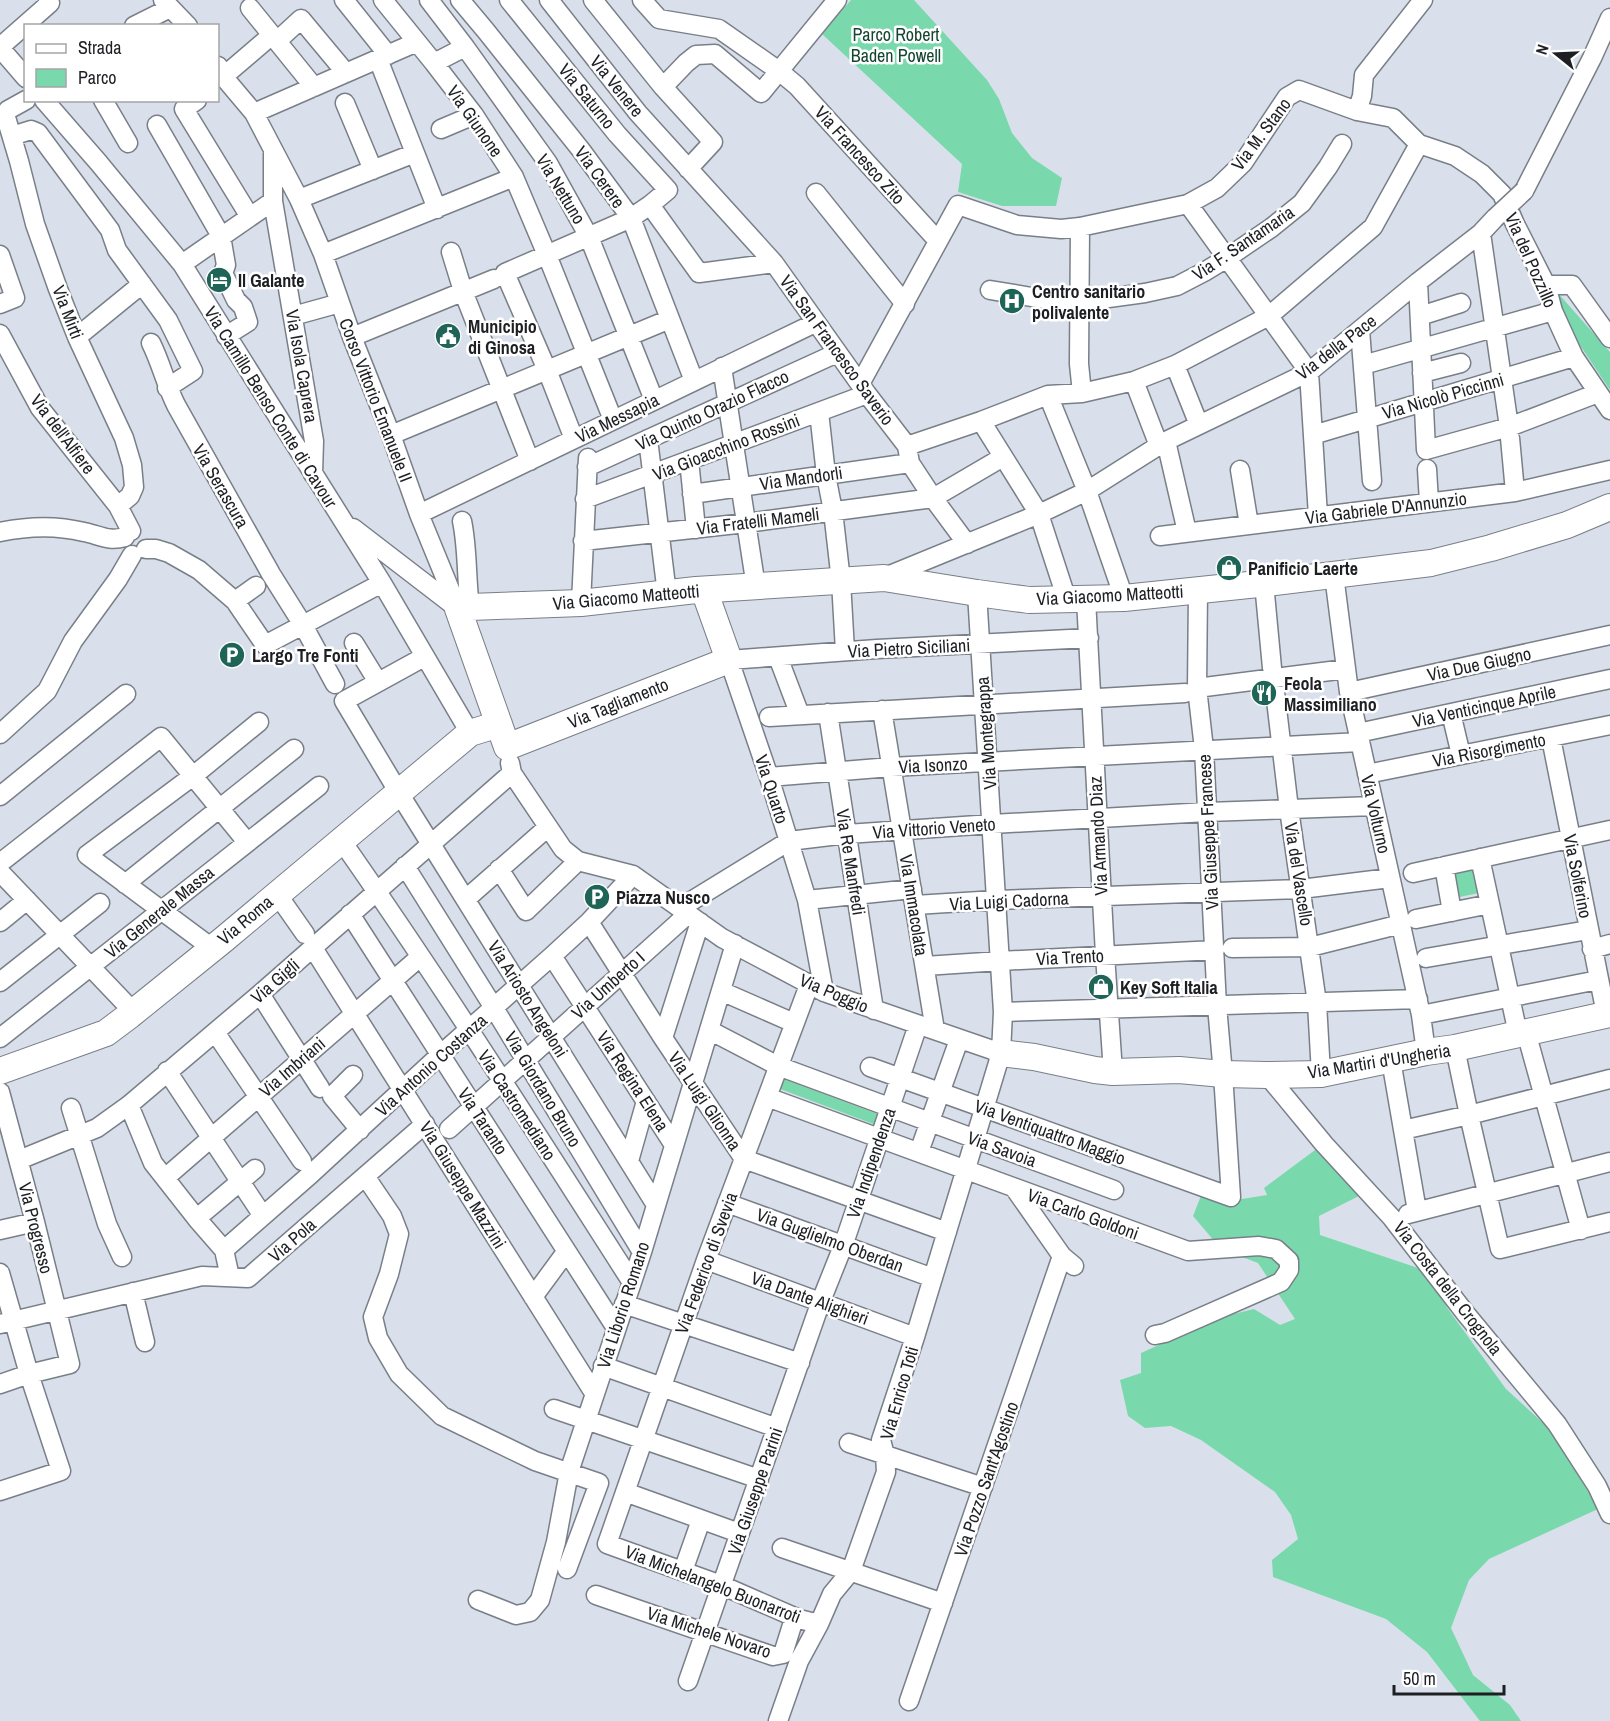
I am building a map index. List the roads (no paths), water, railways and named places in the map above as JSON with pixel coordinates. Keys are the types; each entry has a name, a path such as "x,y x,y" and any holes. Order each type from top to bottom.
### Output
{"street":[{"path":"344,0 383,57 415,153 437,209"},
{"name":"Via Giunone","path":"382,0 474,115 514,177 613,420"},
{"name":"Via Nettuno","path":"429,0 548,163 589,237 654,400"},
{"name":"Via Cerere","path":"460,0 581,150 626,220 670,319 694,381"},
{"name":"Via Saturno","path":"509,0 617,134 668,190 650,205"},
{"name":"Via Venere","path":"549,0 638,113 688,169"},
{"path":"592,0 663,87 713,142 688,169"},
{"name":"Via Francesco Zito","path":"642,0 659,19 719,29 779,71 797,86 938,241"},
{"path":"663,87 696,56 715,54 761,93 837,0"},
{"path":"1357,111 1362,96 1364,75 1423,0"},
{"path":"24,24 49,1"},
{"path":"137,24 166,4 186,24"},
{"path":"250,8 314,87"},
{"name":"Via della Pace","path":"884,578 1039,514 1087,491 1162,444 1309,372 1481,233 1524,191 1610,18"},
{"path":"222,78 301,19 346,73"},
{"path":"24,24 0,47 24,76"},
{"path":"254,113 417,42"},
{"path":"434,63 465,47"},
{"name":"Corso Vittorio Emanuele II","path":"222,78 254,113 299,199 323,254 419,514 464,608 503,736"},
{"name":"Via M. Stano","path":"938,241 957,205 1017,225 1061,229 1188,204 1217,188 1243,163 1287,97 1299,90 1357,111 1393,118 1419,144"},
{"name":"Via Mirti","path":"24,101 5,114 35,224 77,337 124,438 132,465 134,487 130,496 118,506"},
{"name":"Via Camillo Benso Conte di Cavour","path":"46,102 182,264 382,583 470,733"},
{"path":"104,102 128,143"},
{"path":"345,103 372,170"},
{"path":"191,105 250,217"},
{"path":"441,129 474,115"},
{"path":"157,125 221,236 226,265 223,273 236,300 243,307 248,322 226,336"},
{"path":"12,136 31,130 38,133 110,230 117,250 168,320 193,371 167,388"},
{"name":"Via F. Santamaria","path":"990,290 1061,302 1079,302 1177,286 1227,258 1271,228 1302,203 1342,144"},
{"name":"Via del Pozzillo","path":"1419,144 1455,156 1482,174 1502,194 1546,285 1553,311 1574,357 1610,410"},
{"name":"Via Mandorli","path":"692,494 826,475 908,454 981,421 1048,395 1082,393 1134,381 1175,365 1269,316 1373,227 1419,144"},
{"name":"Via Isola Caprera","path":"273,151 273,201 314,441 313,474"},
{"path":"299,199 415,153"},
{"name":"Via San Francesco Saverio","path":"688,169 774,263 908,454 933,498 967,544"},
{"path":"323,254 514,177"},
{"path":"816,193 905,304"},
{"path":"182,264 273,201"},
{"path":"1188,204 1309,372 1318,516"},
{"path":"352,337 589,237 626,220 650,205 699,273 774,263"},
{"path":"1080,227 1078,364 1082,393"},
{"path":"1481,233 1503,378 1515,492"},
{"path":"863,389 938,241"},
{"path":"451,252 463,291 530,460"},
{"path":"0,255 15,298 0,304"},
{"path":"500,276 547,370 574,439"},
{"path":"1418,282 1426,450 1510,433 1598,393"},
{"path":"77,337 142,284"},
{"path":"1546,285 1572,285 1610,338"},
{"path":"293,316 340,303"},
{"path":"1420,316 1461,303"},
{"path":"1363,365 1553,311"},
{"path":"391,435 670,319"},
{"name":"Via Messapia","path":"419,514 815,323"},
{"path":"1360,330 1372,481"},
{"name":"Via dell'Alfiere","path":"0,334 40,408 118,506 128,534 123,541 124,548 126,551 139,552"},
{"path":"742,337 753,353"},
{"name":"Via Serascura","path":"151,343 157,354 167,388 335,684"},
{"name":"Via Quinto Orazio Flacco","path":"585,499 588,461 648,440 837,353"},
{"name":"Via Nicolò Piccinni","path":"1313,435 1574,357"},
{"path":"1422,373 1461,363"},
{"path":"1175,365 1199,425"},
{"path":"722,368 756,587"},
{"path":"1134,381 1162,444 1187,532"},
{"name":"Via Gioacchino Rossini","path":"585,499 819,412 863,389"},
{"path":"1048,395 1087,491 1124,597"},
{"path":"819,412 842,581 845,651"},
{"name":"Via Armando Diaz","path":"981,421 1039,514 1076,600 1089,638 1113,1072"},
{"path":"648,440 667,594"},
{"path":"933,498 1003,457"},
{"path":"689,460 696,529"},
{"path":"1427,469 1429,502"},
{"path":"1240,470 1249,525"},
{"name":"Via Gabriele D'Annunzio","path":"1160,536 1515,492 1610,470"},
{"name":"Via Fratelli Mameli","path":"583,541 746,523 933,498"},
{"path":"581,603 585,499"},
{"name":"Via Giacomo Matteotti","path":"464,608 581,603 704,590 884,578 1029,600 1124,597 1431,563 1567,525 1610,507"},
{"path":"342,519 464,608 467,543 462,521"},
{"path":"0,532 43,526 84,531 113,540 128,534"},
{"path":"0,734 47,691 73,641 139,552 156,549 169,553 200,570 235,601 265,645 382,583"},
{"name":"Via Volturno","path":"1334,575 1349,692 1390,878 1408,921 1426,1052"},
{"name":"Via del Vascello","path":"1264,583 1289,809 1317,1003 1322,1074"},
{"path":"235,601 256,586"},
{"name":"Via Quarto","path":"704,590 769,777 807,900 817,989"},
{"name":"Via Giuseppe Francese","path":"1198,590 1191,691 1204,749 1211,893 1223,949 1217,1006 1224,1074 1231,1197"},
{"name":"Via Montegrappa","path":"977,593 1003,1012 1001,1053"},
{"name":"Via Due Giugno","path":"1349,692 1610,635"},
{"name":"Via Pietro Siciliani","path":"729,660 845,651 1089,638"},
{"path":"354,643 378,682 424,657"},
{"path":"778,657 800,715"},
{"name":"Via Tagliamento","path":"503,736 729,660"},
{"path":"769,717 1191,691 1273,674 1346,669"},
{"name":"Via Venticinque Aprile","path":"1282,747 1359,737 1451,713 1610,679"},
{"name":"Via Ariosto Angeloni","path":"378,682 344,701 656,1205"},
{"path":"0,796 126,694"},
{"name":"Via Immacolata","path":"882,710 925,966 927,1027"},
{"name":"Via Re Manfredi","path":"828,713 874,1010"},
{"path":"1451,713 1461,756"},
{"path":"212,948 87,855 259,722"},
{"name":"Via Risorgimento","path":"1367,774 1610,725"},
{"path":"470,733 503,736 512,773 562,849 578,861 633,875 689,914 663,1038"},
{"name":"Via Roma","path":"0,1071 105,1033 212,948 470,733"},
{"path":"0,863 161,737 247,842"},
{"name":"Via Solferino","path":"1551,738 1598,980 1608,1014"},
{"name":"Via Isonzo","path":"769,777 891,767 1204,749 1282,747"},
{"path":"125,884 294,749"},
{"name":"Via Gigli","path":"19,1160 97,1128 129,1105 260,994 309,941 350,914 512,773"},
{"name":"Via Generale Massa","path":"3,1030 92,967 319,786"},
{"name":"Via Vittorio Veneto","path":"689,914 789,841 847,834 992,824 1207,812 1374,806"},
{"path":"466,899 548,827"},
{"path":"1413,873 1610,830"},
{"name":"Via Castromediano","path":"341,840 469,1030 631,1281"},
{"path":"1480,858 1510,997 1544,1096 1581,1230"},
{"path":"499,869 526,911 578,861"},
{"name":"Via Giordano Bruno","path":"405,866 642,1252"},
{"path":"1444,866 1452,912"},
{"path":"0,872 125,1003 130,1015"},
{"name":"Via Antonio Costanza","path":"224,1250 590,922 633,875"},
{"name":"Via Luigi Cadorna","path":"807,900 856,894 996,900 1211,893 1301,889 1390,878"},
{"name":"Via Giuseppe Mazzini","path":"276,894 355,1013 594,1393"},
{"path":"0,922 27,900"},
{"path":"0,982 100,903"},
{"name":"Via Trento","path":"925,966 1310,946 1408,921 1490,904"},
{"name":"Via Taranto","path":"350,914 616,1328"},
{"name":"Via Poggio","path":"689,914 722,938 817,989 1001,1053"},
{"name":"Via Umberto I","path":"449,1130 689,914"},
{"name":"Via Luigi Glionna","path":"590,922 663,1038 744,1159 947,1232"},
{"path":"1426,958 1588,930"},
{"name":"Via Liborio Romano","path":"478,1600 516,1615 530,1612 540,1600 556,1542 569,1472 642,1252 735,944"},
{"path":"1592,949 1610,944"},
{"name":"Via Regina Elena","path":"552,956 674,1145"},
{"name":"Via Imbriani","path":"165,1178 420,957"},
{"path":"1003,1012 1317,1003 1419,1007 1510,997 1598,980"},
{"name":"Via Federico di Svevia","path":"607,1544 706,1260 794,1023 817,989"},
{"path":"721,991 794,1023"},
{"path":"260,994 320,1088"},
{"name":"Via Martiri d'Ungheria","path":"1001,1053 1113,1072 1179,1070 1224,1074 1322,1074 1455,1048 1608,1014"},
{"name":"Via Indipendenza","path":"821,1301 859,1200 900,1078 927,1027"},
{"path":"709,1030 778,1066"},
{"path":"214,1032 302,1161"},
{"path":"919,1152 956,1048"},
{"path":"1455,1048 1500,1250 1610,1222"},
{"name":"Via Enrico Toti","path":"778,1721 800,1661 832,1594 851,1571 886,1472 881,1440 915,1337 1001,1053"},
{"path":"1391,1060 1413,1212 1610,1162"},
{"name":"Via Savoia","path":"778,1066 1114,1190"},
{"name":"Via Ventiquattro Maggio","path":"870,1067 1231,1197"},
{"path":"167,1071 263,1216"},
{"path":"353,1075 332,1096 360,1130"},
{"name":"Via Costa della Crognola","path":"1267,1075 1324,1144 1392,1218 1466,1314 1557,1424 1597,1486 1610,1514"},
{"path":"1402,1130 1610,1079"},
{"name":"Via Progresso","path":"0,1092 70,1365 28,1374"},
{"name":"Via Carlo Goldoni","path":"767,1097 1188,1251 1259,1246 1276,1249 1289,1261 1289,1270 1281,1282 1165,1333 1155,1335"},
{"path":"629,1161 646,1101"},
{"path":"129,1105 153,1163 196,1219 224,1250 230,1277"},
{"path":"70,1108 107,1224 122,1257"},
{"name":"Via Pola","path":"6,1322 202,1276 248,1278 425,1124"},
{"path":"203,1213 255,1169"},
{"path":"366,1176 392,1216 399,1234 389,1275 373,1317 378,1338 399,1374 442,1416 535,1461 599,1483 567,1569"},
{"name":"Via Pozzo Sant'Agostino","path":"909,1701 983,1487 1068,1261 1015,1189"},
{"name":"Via Guglielmo Oberdan","path":"727,1203 933,1278"},
{"path":"0,1230 35,1222"},
{"path":"534,1297 566,1252"},
{"name":"Via Dante Alighieri","path":"706,1260 915,1337"},
{"path":"0,1274 6,1322 28,1374 61,1471 0,1491"},
{"path":"133,1292 145,1342"},
{"name":"Via Giuseppe Parini","path":"688,1681 821,1301"},
{"path":"624,1304 800,1363"},
{"path":"603,1366 777,1428"},
{"path":"0,1384 28,1374"},
{"path":"554,1409 759,1479"},
{"path":"849,1443 983,1487"},
{"path":"625,1492 740,1533"},
{"path":"683,1571 701,1520"},
{"name":"Via Michelangelo Buonarroti","path":"607,1544 721,1585 819,1624"},
{"path":"782,1548 943,1603"},
{"name":"Via Michele Novaro","path":"596,1595 773,1656 783,1654 793,1622 800,1618"}],"place":[{"name":"Il Galante","path":"219,280"},
{"name":"Centro sanitario polivalente","path":"1012,301"},
{"name":"Municipio di Ginosa","path":"448,336"},
{"name":"Panificio Laerte","path":"1229,568"},
{"name":"Largo Tre Fonti","path":"232,655"},
{"name":"Feola Massimiliano","path":"1264,693"},
{"name":"Piazza Nusco","path":"597,897"},
{"name":"Key Soft Italia","path":"1101,987"}],"park label":[{"name":"Parco Robert Baden Powell","path":"896,44"}]}
